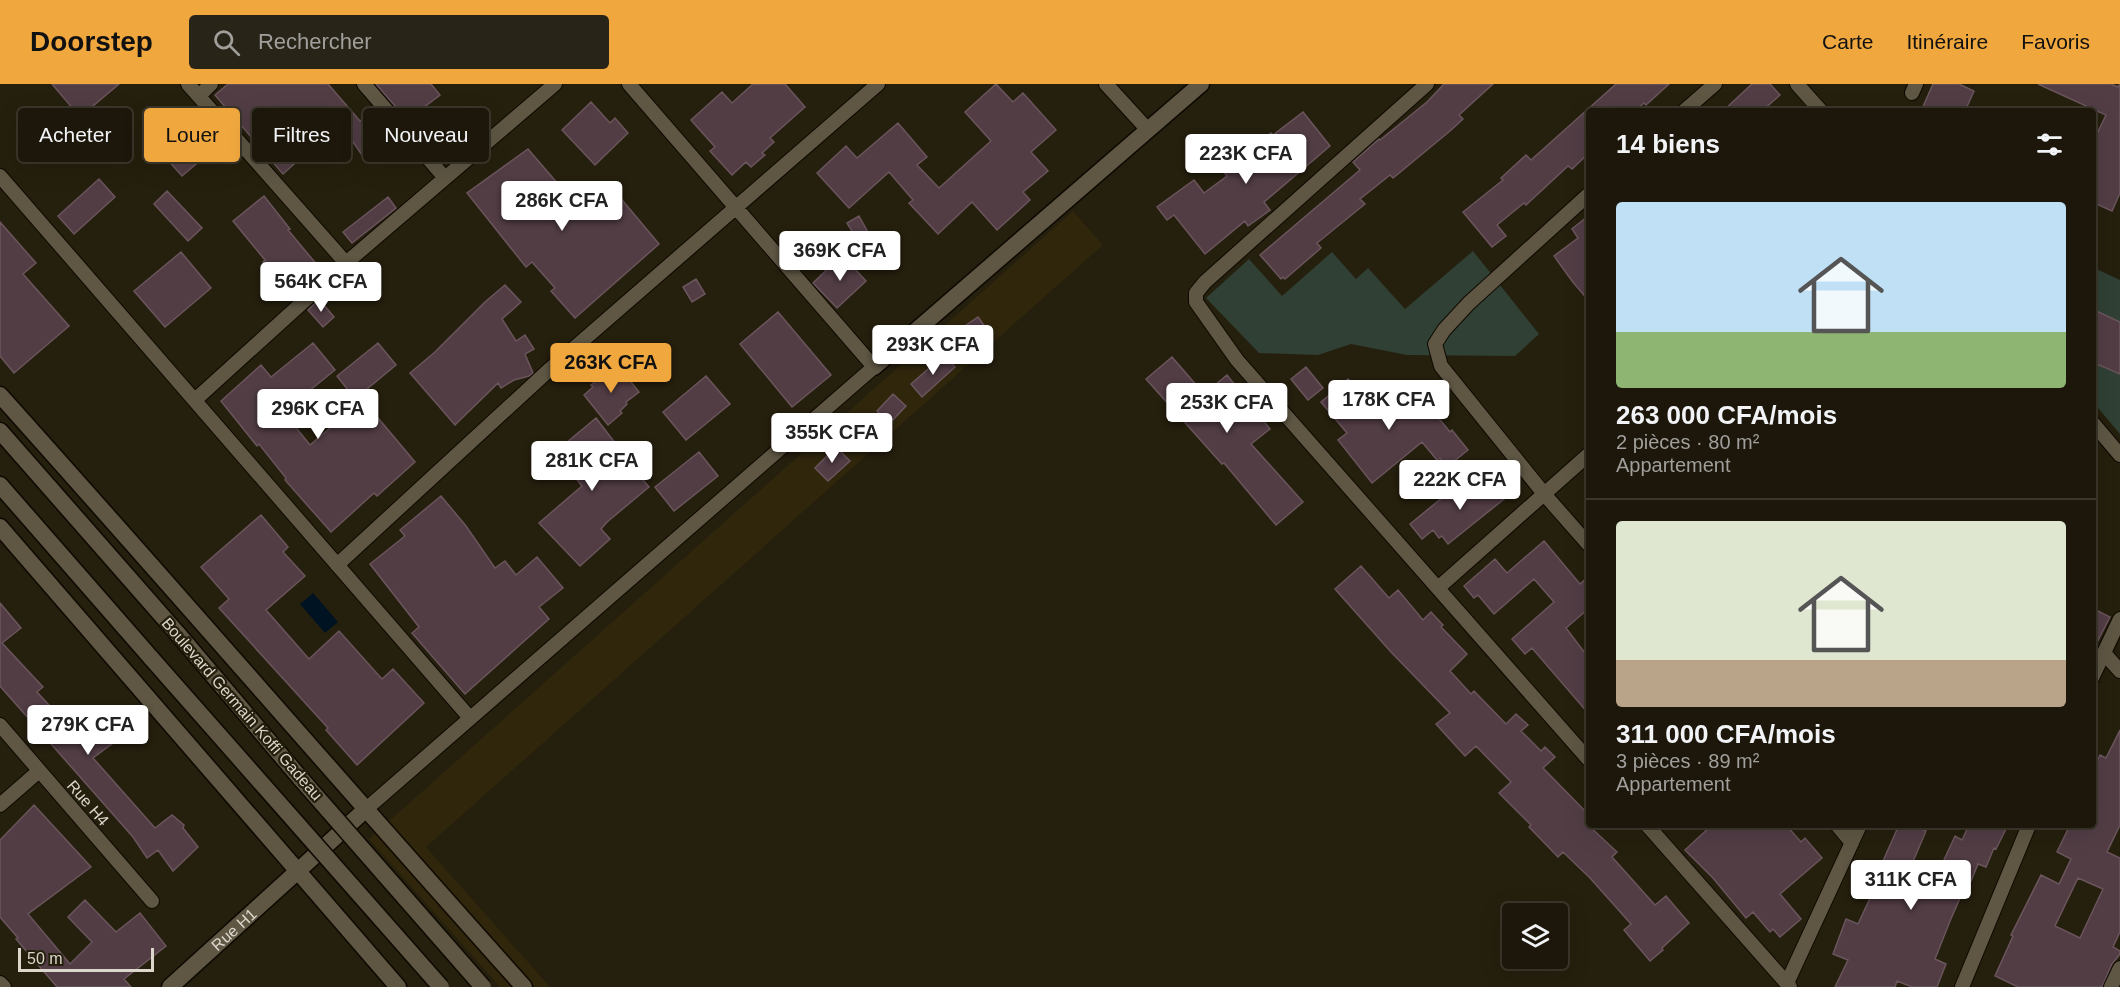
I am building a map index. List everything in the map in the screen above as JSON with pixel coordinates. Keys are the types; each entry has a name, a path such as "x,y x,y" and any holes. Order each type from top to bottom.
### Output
{"main road":[{"path":"874,367 1200,84"},
{"path":"0,395 524,987"},
{"name":"Boulevard Germain Koffi Gadeau","path":"0,431 483,987"},
{"name":"Boulevard Germain Koffi Gadeau","path":"0,485 441,987"},
{"path":"0,527 398,987"},
{"name":"Rue H1","path":"170,987 365,810"}],"street":[{"path":"188,84 346,263"},
{"path":"199,96 211,84"},
{"path":"364,84 445,178"},
{"path":"195,400 346,263 555,84"},
{"path":"365,810 874,367 629,84"},
{"path":"337,565 550,369 879,84"},
{"path":"1106,84 1148,130"},
{"path":"1427,84 1205,282 1195,297 1199,307 1237,360 1586,757"},
{"path":"1687,108 1715,84"},
{"path":"1797,84 1818,108"},
{"path":"0,176 470,718"},
{"path":"1586,197 1469,303 1444,330 1435,344 1441,366 1545,495 1586,542"},
{"path":"2096,427 2120,455"},
{"path":"1438,588 1586,457"},
{"path":"2096,670 2120,619"},
{"path":"2104,653 2120,671"},
{"name":"Rue H4","path":"0,725 152,901"},
{"path":"0,805 39,771"},
{"path":"1650,828 1789,985 1859,828"},
{"path":"1840,828 1852,843"},
{"path":"1962,987 2028,828"},
{"path":"2111,987 2120,968"},
{"path":"0,982 4,987"}],"shaded area":[{"path":"1073,211 1103,245 426,847 550,987 500,987 369,839"}],"green space":[{"path":"1473,251 1539,334 1515,356 1407,355 1351,344 1318,355 1259,353 1206,298 1249,259 1282,296 1332,252 1356,279 1368,268 1405,309"},
{"path":"2096,269 2120,280 2120,434 2096,406"}],"water":[{"path":"313,593 338,622 325,633 300,604"}],"building":[{"path":"52,84 119,84 91,108 72,108"},
{"path":"228,84 328,84 349,108 252,108 252,138 240,124 240,108 226,108 215,95"},
{"path":"376,84 431,84 440,95 423,108 397,108"},
{"path":"753,84 785,84 805,107 770,138 774,142 762,153 765,155 751,167 746,162 732,175 710,151 715,147 691,120 722,92 732,103"},
{"path":"996,84 1013,102 1023,93 1056,130 1031,152 1048,171 1023,192 1030,200 997,230 972,202 938,234 909,203 913,200 889,172 849,208 817,173 846,146 857,158 898,123 927,157 917,165 939,188 991,141 965,112"},
{"path":"1444,84 1493,84 1459,115 1463,119 1450,131 1393,178 1390,175 1360,199 1365,204 1317,243 1321,248 1285,279 1283,277 1281,279 1260,255 1360,170 1353,162 1427,102"},
{"path":"1616,84 1669,84 1646,105 1644,103 1638,108 1589,108"},
{"path":"1752,84 1770,84 1780,95 1765,108 1726,108"},
{"path":"1933,84 1959,84 1974,91 1966,108 1922,108"},
{"path":"2038,84 2111,84 2118,87 2120,84 2120,193 2112,211 2096,204 2096,136 2106,115 2096,110 2096,108 2091,108"},
{"path":"591,102 610,123 615,118 628,133 595,165 562,130"},
{"path":"351,111 360,121 363,119 363,157 351,139"},
{"path":"1586,111 1586,156 1572,169 1568,166 1526,205 1524,203 1497,225 1506,236 1492,247 1463,212 1503,180 1501,178 1526,155 1531,160"},
{"path":"1303,112 1330,146 1264,202 1270,210 1248,226 1245,221 1205,254 1174,215 1167,220 1157,207 1194,180 1204,193 1227,176 1224,172 1271,133 1273,135"},
{"path":"528,149 589,220 618,195 659,244 575,318 551,291 555,288 532,262 526,267 467,193"},
{"path":"170,162 198,162 182,176"},
{"path":"273,162 296,162 283,174"},
{"path":"99,179 115,197 74,234 58,216"},
{"path":"167,191 202,228 188,241 154,204"},
{"path":"264,196 290,229 288,230 323,272 293,298 233,221"},
{"path":"388,197 396,208 352,243 343,232"},
{"path":"859,216 869,234 858,241 847,223"},
{"path":"1586,218 1586,298 1554,256 1578,238 1572,229"},
{"path":"0,222 36,263 23,274 69,326 14,373 0,356"},
{"path":"181,252 211,288 165,327 134,291"},
{"path":"842,255 866,281 837,308 813,283"},
{"path":"696,279 705,294 692,302 683,287"},
{"path":"505,285 521,302 502,319 516,341 525,335 534,349 525,354 533,373 501,388 498,383 455,425 410,373"},
{"path":"319,299 334,317 323,327 308,310"},
{"path":"2096,311 2120,322 2120,374 2096,364"},
{"path":"778,312 831,375 792,407 740,344"},
{"path":"978,317 992,336 974,350 959,330"},
{"path":"313,343 335,370 288,408 294,416 289,419 310,445 363,400 415,462 377,496 374,493 331,532 221,401 261,365 271,377"},
{"path":"378,343 396,365 355,399 337,376"},
{"path":"944,355 955,367 922,397 911,384"},
{"path":"1172,357 1204,394 1227,375 1270,429 1251,444 1303,502 1276,525 1224,463 1222,464 1146,379"},
{"path":"617,364 639,392 626,402 627,404 620,411 622,413 608,425 584,395 593,387 591,385"},
{"path":"1306,367 1323,388 1308,400 1291,379"},
{"path":"706,376 730,404 686,440 663,412"},
{"path":"1348,379 1359,392 1363,389 1389,419 1419,394 1468,450 1447,467 1440,458 1437,460 1422,442 1372,483 1338,440 1347,433 1321,402"},
{"path":"893,394 906,406 890,423 877,411"},
{"path":"596,418 619,448 618,450 649,487 607,522 601,529 610,539 580,566 539,523 582,486 555,452"},
{"path":"836,447 850,461 828,481 815,468"},
{"path":"699,452 718,476 674,511 655,487"},
{"path":"1493,474 1509,495 1448,544 1433,530 1422,539 1410,524 1448,493 1457,504"},
{"path":"441,496 466,526 495,568 505,561 516,575 537,557 563,588 539,607 549,619 465,694 412,633 419,627 370,564 405,536 400,530"},
{"path":"261,515 288,547 283,552 305,576 266,610 309,659 339,631 382,679 393,669 424,703 357,765 326,730 328,728 219,608 229,599 201,567"},
{"path":"1544,541 1580,584 1586,579 1586,611 1566,628 1586,654 1586,711 1532,648 1525,654 1512,639 1554,602 1534,579 1494,614 1478,595 1474,598 1464,586 1495,559 1507,573"},
{"path":"1361,566 1389,598 1398,590 1423,620 1431,612 1443,625 1441,627 1467,654 1450,671 1471,694 1474,691 1506,724 1516,714 1528,725 1521,731 1541,751 1545,747 1555,757 1543,768 1586,812 1586,828 1591,828 1617,852 1612,857 1655,905 1666,896 1689,923 1662,948 1663,950 1650,961 1624,930 1631,924 1590,878 1563,852 1558,857 1529,827 1531,825 1499,793 1511,782 1476,746 1465,756 1436,724 1450,713 1335,589"},
{"path":"0,603 21,628 2,643 43,687 37,692 71,729 95,711 117,740 93,758 155,828 172,815 184,825 183,828 198,847 173,871 158,850 147,858 133,837 0,686"},
{"path":"2096,610 2110,617 2096,644"},
{"path":"2120,730 2120,825 2107,852 2120,858 2120,932 2113,947 2120,951 2120,954 2112,964 2102,987 2018,987 1995,976 2013,936 2011,935 2041,875 2059,884 2071,859 2057,852 2069,828 2096,828 2096,764 2100,755 2106,758","holes":["2078,878 2103,889 2080,938 2055,926"]},
{"path":"34,805 91,867 28,914 70,964 92,942 68,917 85,900 116,932 140,913 166,946 124,979 131,987 57,987 0,917 0,840"},
{"path":"1709,828 1789,828 1801,842 1805,838 1822,858 1780,894 1801,919 1780,937 1773,929 1770,932 1753,912 1746,918 1713,878 1685,850"},
{"path":"1898,828 1920,828 1926,831 1912,864 1937,875 1955,836 1962,840 1968,828 2006,828 1986,867 1978,864 1971,881 1968,880 1950,921 1935,959 1946,964 1937,987 1912,987 1897,981 1895,987 1835,987 1848,960 1833,954 1846,919 1858,924 1878,881 1875,879"}]}
